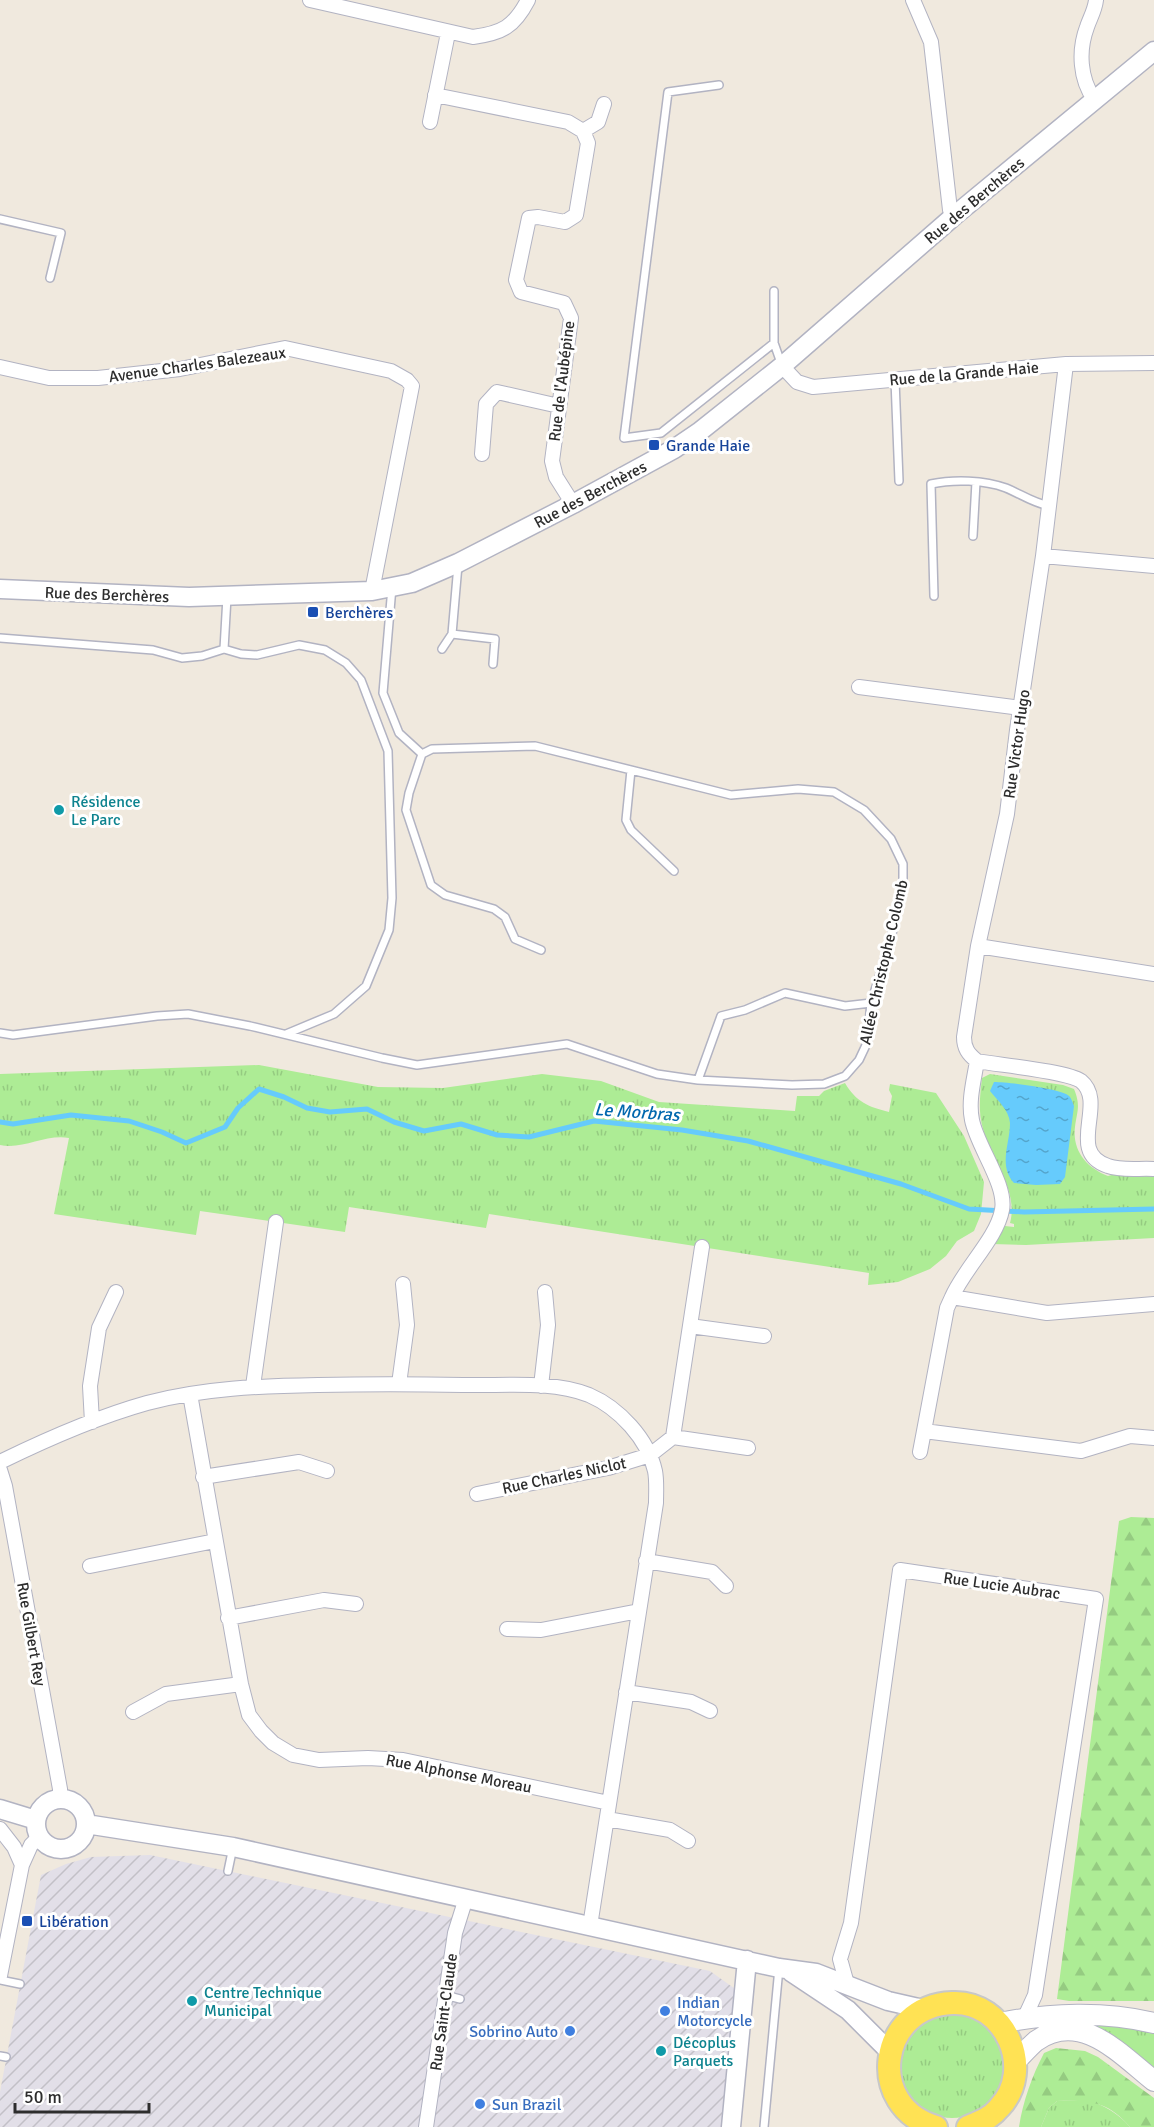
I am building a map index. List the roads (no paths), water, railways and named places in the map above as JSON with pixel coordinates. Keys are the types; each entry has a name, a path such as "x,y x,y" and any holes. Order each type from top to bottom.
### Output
{"main road":[{"path":"936,2127 907,2111 891,2085 889,2069 890,2052 901,2028 923,2009 938,2004 972,2005 987,2013 1000,2023 1013,2047 1016,2061 1012,2086 1002,2118 985,2120 968,2127"},
{"path":"1000,2023 1053,2016 1114,2017 1154,2023"},
{"path":"1016,2061 1036,2041 1054,2032 1087,2032 1101,2038 1154,2081"}],"street":[{"path":"310,0 473,38 494,34 510,25 528,0"},
{"path":"913,0 931,42 950,210 954,216"},
{"path":"1094,99 1086,88 1081,52 1096,0"},
{"path":"430,122 448,33"},
{"name":"Rue des Berchères","path":"0,589 227,597 373,583 392,588 412,583 458,563 674,449 782,366 954,216 1154,51"},
{"path":"435,95 568,122 583,131 598,122 604,104"},
{"name":"Rue de l'Aubépine","path":"573,504 556,477 552,461 571,318 564,303 521,292 516,280 529,218 538,217 565,222 576,214 588,143 583,131"},
{"name":"Avenue Charles Balezeaux","path":"0,367 49,378 98,378 180,369 285,348 391,371 407,380 412,386 373,583"},
{"name":"Rue de la Grande Haie","path":"782,366 797,382 813,387 1066,364 1154,363"},
{"name":"Rue Victor Hugo","path":"976,1061 964,1043 978,946 1007,814 1043,556 1066,364"},
{"path":"482,454 486,404 497,392 559,406"},
{"path":"1043,556 1154,566"},
{"path":"859,687 1021,708"},
{"path":"978,946 1154,974"},
{"path":"920,1452 947,1308 957,1284 998,1225 1003,1209 1002,1194 972,1121 970,1107 976,1061 1065,1075 1081,1081 1090,1094 1091,1102 1087,1142 1089,1150 1096,1158 1110,1167 1154,1169"},
{"path":"253,1386 276,1222"},
{"path":"702,1247 673,1437 748,1448"},
{"path":"399,1384 407,1325 403,1284"},
{"path":"92,1422 90,1386 99,1328 116,1292"},
{"path":"541,1386 548,1324 545,1292"},
{"path":"952,1296 1047,1313 1154,1304"},
{"path":"690,1326 764,1336"},
{"name":"Rue Charles Niclot","path":"0,1462 92,1422 147,1403 190,1394 253,1386 399,1384 541,1386 569,1389 591,1396 613,1408 634,1429 650,1455 656,1473 656,1503 590,1926"},
{"name":"Rue Alphonse Moreau","path":"190,1394 241,1684 249,1715 273,1743 293,1755 319,1760 368,1758 403,1760 609,1803"},
{"path":"924,1431 1082,1451 1130,1436 1154,1438"},
{"name":"Rue Charles Niclot","path":"477,1494 608,1468 650,1455 673,1437"},
{"path":"203,1477 299,1462 327,1470"},
{"name":"Rue Gilbert Rey","path":"0,1470 7,1498 60,1798"},
{"path":"90,1566 215,1541"},
{"path":"646,1561 712,1572 726,1586"},
{"name":"Rue Lucie Aubrac","path":"847,1984 840,1959 851,1923 900,1570 1096,1599 1035,1995 1024,2019"},
{"path":"228,1618 324,1600 356,1604"},
{"path":"507,1629 541,1630 639,1611"},
{"path":"133,1713 166,1694 241,1684"},
{"path":"626,1692 692,1702 710,1711"},
{"path":"0,1809 37,1828 51,1847 67,1848 80,1839 86,1824 81,1809 75,1803 60,1798 41,1807 37,1828 22,1865 0,1978"},
{"path":"607,1819 670,1830 688,1841"},
{"path":"86,1824 233,1847 783,1969 816,1973 888,2001 923,2009"},
{"path":"0,1829 14,1847 22,1865"},
{"name":"Rue Saint-Claude","path":"426,2127 455,1933 466,1898"},
{"path":"731,2127 747,1960"},
{"path":"783,1969 848,2010 890,2052"}],"lane":[{"path":"719,85 668,92 624,438 661,433 774,343"},
{"path":"0,219 61,233 50,278"},
{"path":"774,291 774,343 782,366"},
{"path":"895,380 899,481"},
{"path":"934,596 931,484 942,481 989,483 1007,489 1033,503 1049,506"},
{"path":"973,536 976,482"},
{"path":"442,649 452,634 458,563"},
{"path":"392,588 383,693 399,733 422,754 406,810 431,885 445,895 494,909 505,917 515,939 542,950"},
{"path":"224,649 227,597"},
{"path":"452,634 495,639 493,664"},
{"path":"0,638 153,650 182,658 202,656 224,649 241,654 257,655 299,645 325,650 346,663 361,680 388,751 392,898 389,930 366,986 334,1014 286,1034"},
{"name":"Allée Christophe Colomb","path":"0,1033 13,1035 188,1014 417,1065 567,1044 657,1074 698,1080 792,1085 824,1084 845,1076 859,1060 867,1043 871,1003 890,942 903,886 903,864 891,839 864,810 834,792 798,789 731,795 535,746 432,749 422,754"},
{"path":"631,770 626,820 631,830 674,871"},
{"path":"698,1080 721,1016 745,1010 785,993 845,1006 871,1003"},
{"path":"228,1871 233,1847"},
{"path":"764,2127 783,1969"},
{"path":"0,1978 20,1984"},
{"path":"445,1995 460,1999"}],"water":[{"path":"994,1082 1041,1088 1060,1092 1070,1097 1074,1106 1065,1177 1060,1184 1014,1183 1009,1176 1006,1154 1010,1123 1005,1110 990,1091"}],"waterway":[{"name":"Le Morbras","path":"0,1122 13,1124 71,1115 129,1121 186,1143 225,1127 238,1108 259,1089 307,1108 330,1112 367,1109 394,1122 424,1131 461,1124 497,1135 529,1137 594,1121 682,1130 748,1141 901,1184 969,1209 1024,1212 1154,1209"}],"place":[{"name":"Grande Haie","path":"654,445"},
{"name":"Berchères","path":"313,612"},
{"name":"Résidence Le Parc","path":"59,810"},
{"name":"Libération","path":"27,1921"},
{"name":"Centre Technique Municipal","path":"192,2001"},
{"name":"Indian Motorcycle","path":"665,2011"},
{"name":"Sobrino Auto","path":"570,2031"},
{"name":"Décoplus Parquets","path":"661,2051"},
{"name":"Sun Brazil","path":"480,2104"}]}
